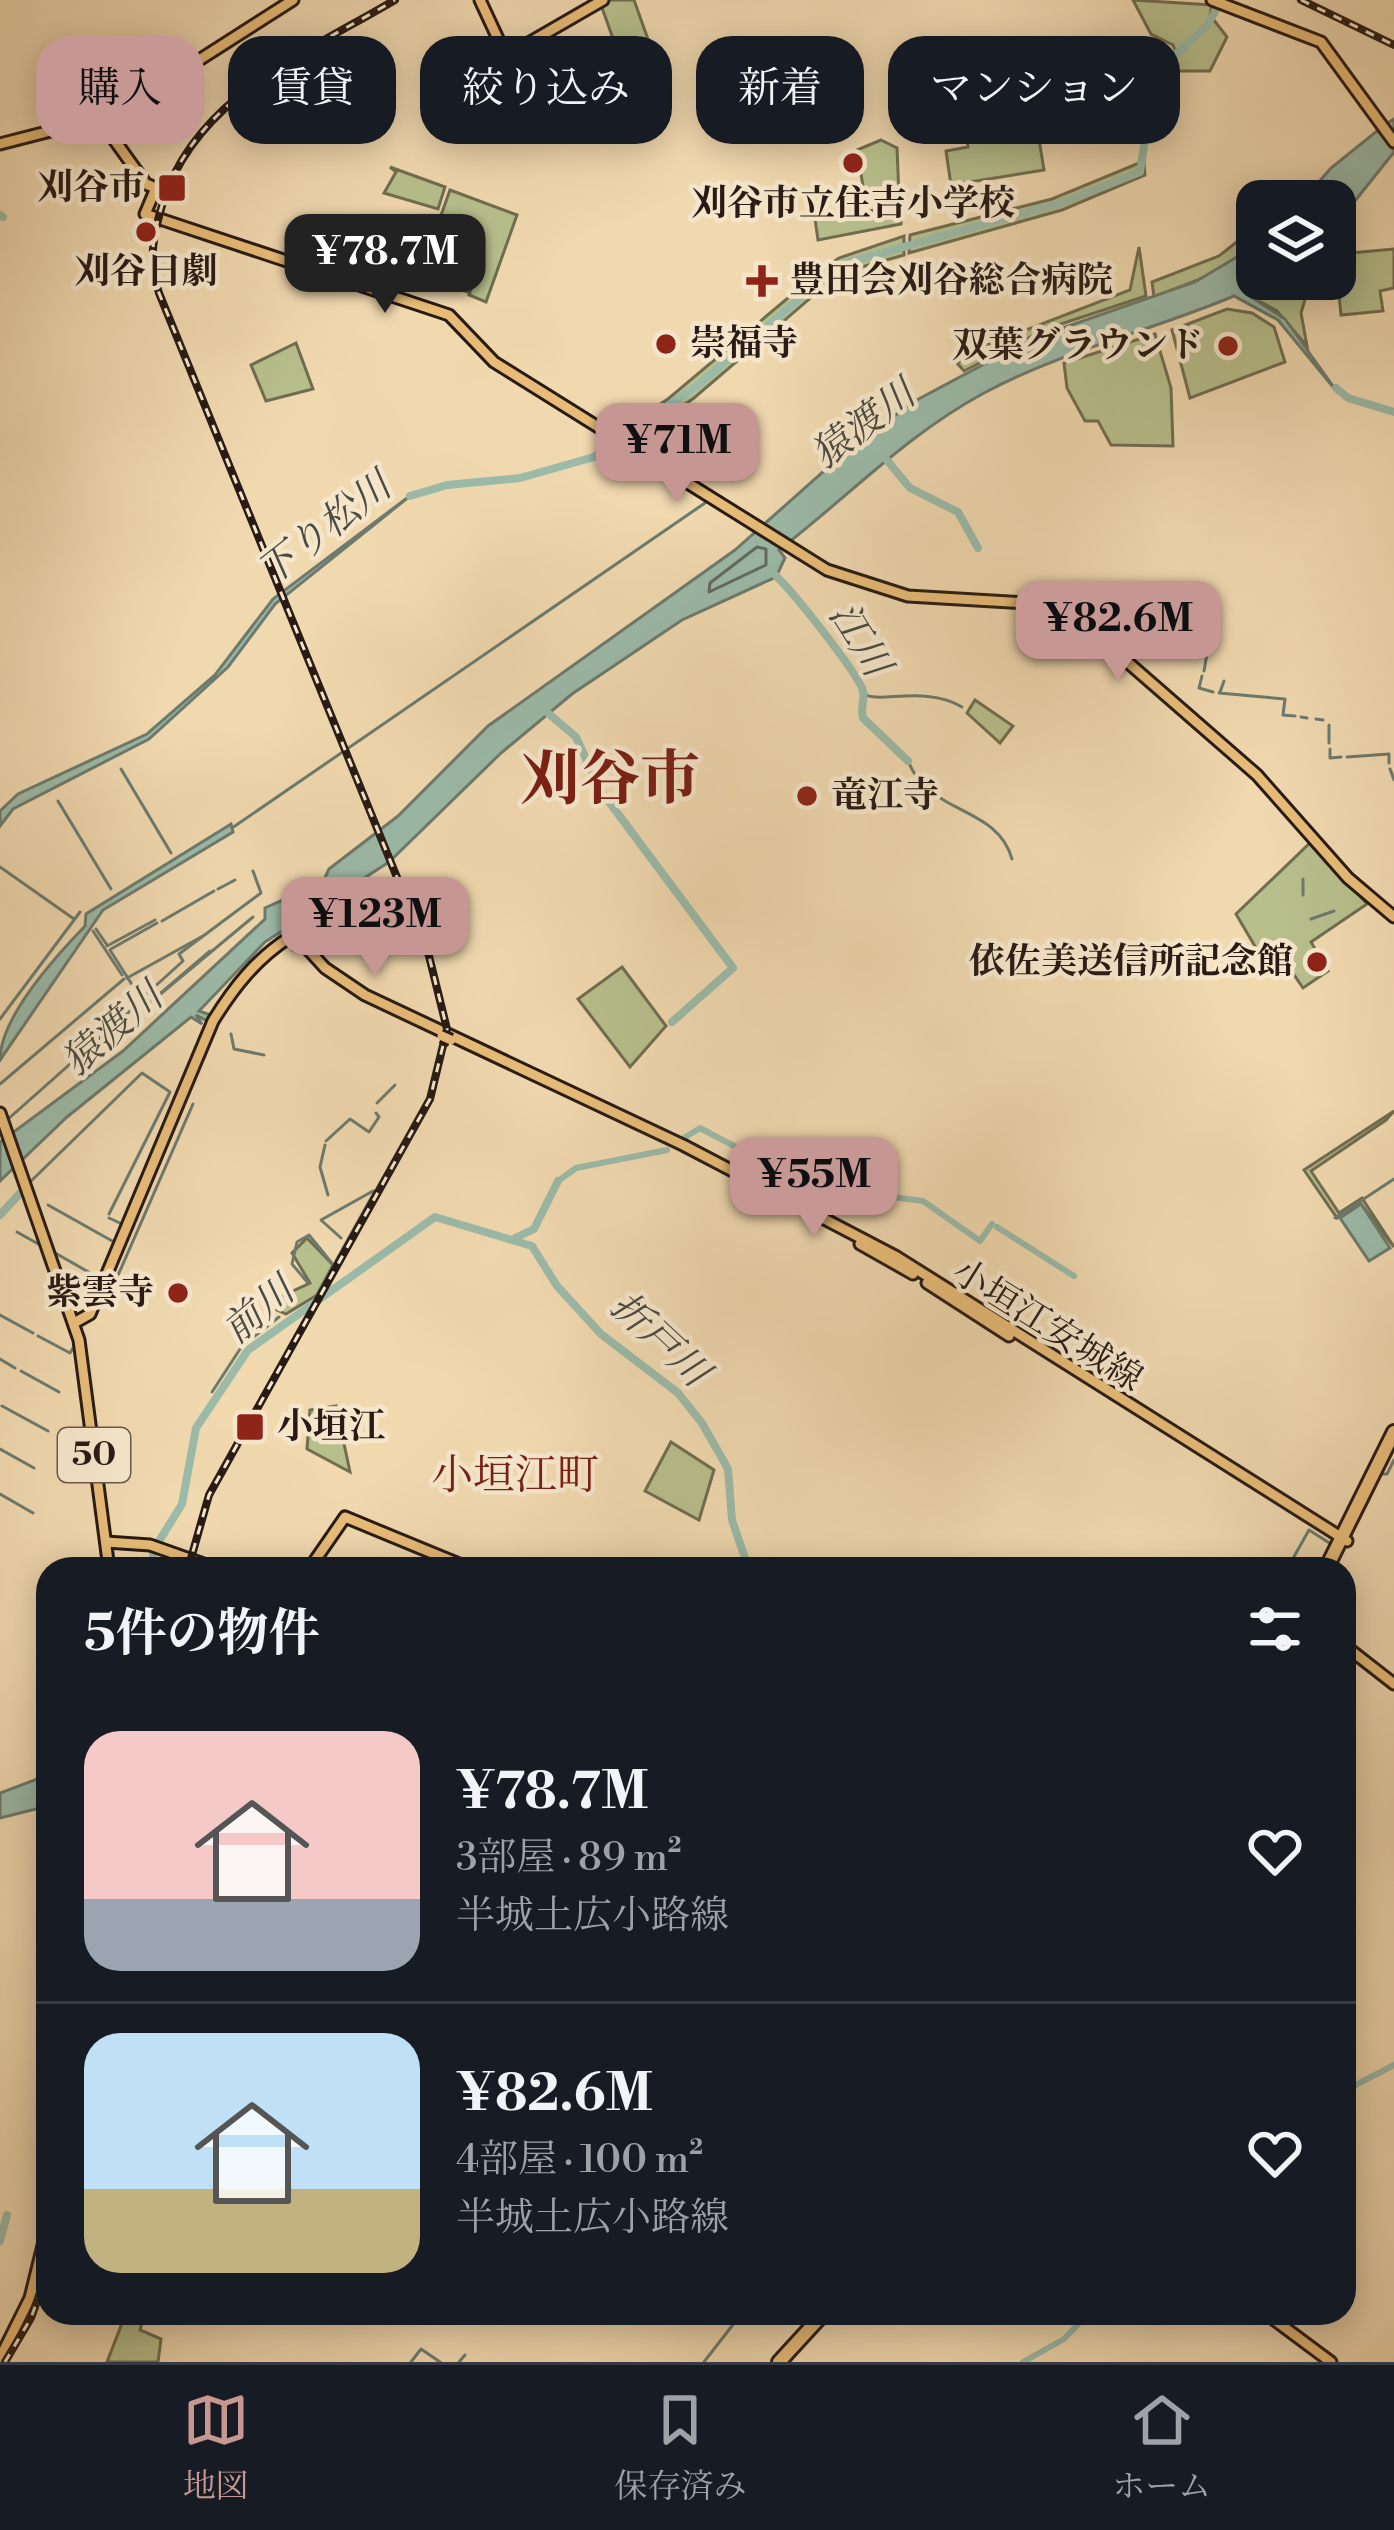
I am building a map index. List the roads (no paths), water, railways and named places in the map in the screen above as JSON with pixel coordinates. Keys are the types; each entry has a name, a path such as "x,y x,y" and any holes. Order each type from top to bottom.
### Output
{"highway":[{"path":"1335,1557 1394,1432"},
{"path":"1377,1474 1394,1448"},
{"path":"778,2362 816,2325"},
{"path":"788,2362 818,2325"}],"main road":[{"path":"204,55 293,0"},
{"path":"480,0 506,56 603,0"},
{"path":"1217,2 1321,42 1394,142"},
{"path":"0,144 36,135"},
{"path":"117,144 146,184 156,188 145,214 449,315 494,362 827,570 891,593 1062,605 1257,775 1348,878 1394,917"},
{"path":"74,1322 90,1314 209,1028 242,978 292,936"},
{"name":"小垣江安城線","path":"292,936 332,980 681,1149 879,1255 1343,1542"},
{"name":"小垣江安城線","path":"292,936 356,989 683,1145 897,1257 1343,1542"},
{"name":"50","path":"3,1123 74,1322 108,1557"},
{"path":"317,1557 345,1517 442,1557"},
{"path":"106,1542 155,1546 185,1557"},
{"path":"1356,1654 1394,1684"},
{"path":"1,2356 30,2298 36,2274"},
{"path":"1280,2325 1331,2362"}],"water":[{"path":"1394,119 1394,152 1356,200 1356,180 1320,180 1377,131 1386,139 1386,124"},
{"path":"1236,258 1236,297 1045,365 984,393 903,447 779,550 785,558 776,577 682,620 572,694 501,753 389,862 265,942 199,1011 211,1015 207,1021 196,1015 202,1024 191,1017 67,1117 0,1181 0,1142 123,1051 265,919 265,908 323,882 329,869 398,816 488,726 735,550 842,455 913,402 1031,339 1195,282"},
{"path":"1241,300 1256,300 1285,319 1338,393 1278,320"},
{"path":"415,492 275,604 228,667 149,739 13,809 0,826 0,811 18,794 147,734 215,675 273,599"},
{"path":"231,824 233,832 103,910 0,1060 2,1043 19,1007 85,926 86,914"},
{"path":"1361,1204 1390,1248 1369,1261 1340,1218"},
{"path":"36,1780 36,1809 0,1818 0,1793"}],"waterway":[{"path":"1180,50 1206,27 1221,1"},
{"name":"下り松川","path":"410,496 447,485 520,478 594,457 698,385 839,265 1064,202 1140,172 1144,144"},
{"path":"1336,388 1348,398 1394,412"},
{"path":"881,453 910,488 958,512 978,548"},
{"path":"232,828 705,503"},
{"name":"江川","path":"770,571 804,607 858,681 863,718 908,761"},
{"path":"1175,627 1211,631 1209,642"},
{"path":"1204,671 1208,648"},
{"path":"1202,676 1199,688 1213,692"},
{"path":"1220,692 1224,681"},
{"path":"1219,693 1285,699 1283,715 1295,716"},
{"path":"864,694 934,697 962,707"},
{"name":"猿渡川","path":"542,708 576,737 601,791 733,968 672,1022"},
{"path":"1301,717 1307,718"},
{"path":"1316,719 1323,720"},
{"path":"1329,725 1329,743"},
{"path":"1330,749 1330,758 1341,757"},
{"path":"1347,757 1389,754 1389,763"},
{"path":"908,761 931,792 993,829 1012,859"},
{"path":"121,769 171,853"},
{"path":"1390,769 1394,780"},
{"path":"58,801 111,889"},
{"path":"0,867 74,919"},
{"path":"141,999 183,961 179,954 261,893 253,871"},
{"path":"1303,879 1303,895"},
{"path":"218,889 235,880"},
{"path":"162,921 214,891"},
{"path":"1311,919 1334,911"},
{"path":"0,1019 80,912"},
{"path":"146,1006 253,917"},
{"path":"107,946 155,920"},
{"path":"111,949 157,923"},
{"path":"96,929 107,945"},
{"path":"93,931 122,975"},
{"path":"127,978 201,937"},
{"path":"110,950 145,1005"},
{"path":"148,1004 210,951"},
{"path":"0,1084 124,979"},
{"path":"7,1120 140,1002"},
{"path":"231,1034 234,1049 264,1055"},
{"path":"28,1184 142,1073 170,1092 109,1214"},
{"path":"377,1103 395,1085"},
{"path":"96,1312 119,1273 193,1104"},
{"path":"326,1141 350,1119 369,1132 379,1117 376,1113"},
{"path":"684,1138 700,1128 821,1192 841,1163 893,1197 923,1201 980,1241 992,1224"},
{"path":"325,1145 320,1167 328,1195"},
{"path":"558,1181 576,1168 667,1150"},
{"path":"1335,1218 1394,1179"},
{"path":"515,1238 534,1229 558,1181"},
{"path":"0,1215 23,1190"},
{"path":"341,1238 321,1220 373,1191"},
{"path":"313,1302 375,1191"},
{"path":"48,1205 114,1242"},
{"name":"前川","path":"153,1557 182,1504 196,1428 248,1350 435,1217 532,1246 557,1286 601,1334 678,1393 728,1469 732,1520 745,1557"},
{"path":"109,1218 124,1225"},
{"path":"997,1227 1074,1276"},
{"path":"17,1232 42,1246"},
{"path":"308,1283 292,1264 297,1242 309,1235 331,1262"},
{"path":"50,1250 99,1278"},
{"path":"0,1315 33,1333"},
{"path":"212,1392 242,1346 279,1317"},
{"path":"38,1336 70,1353 73,1348"},
{"path":"0,1359 15,1368"},
{"path":"21,1371 59,1392"},
{"path":"2,1406 48,1431"},
{"path":"0,1449 34,1468"},
{"path":"1380,1474 1387,1474 1394,1460"},
{"path":"0,1494 33,1513"},
{"path":"1294,1557 1309,1530 1331,1544"},
{"path":"1356,2085 1394,2065"},
{"path":"0,2241 7,2215"},
{"path":"704,2362 733,2325"},
{"path":"1023,2362 1064,2339 1077,2325"},
{"path":"411,2362 421,2349 440,2362"},
{"path":"459,2362 465,2355"}],"railway":[{"path":"191,1557 209,1495 430,1099 447,1029 429,956 159,293 154,237 179,165 228,106 292,59 395,0"},
{"path":"1301,0 1394,45"},
{"path":"5,2362 36,2304"}],"place":[{"name":"刈谷市立住吉小学校","path":"853,163"},
{"name":"刈谷市","path":"172,188"},
{"name":"刈谷日劇","path":"146,232"},
{"name":"豊田会刈谷総合病院","path":"762,281"},
{"name":"崇福寺","path":"666,344"},
{"name":"双葉グラウンド","path":"1228,346"},
{"name":"竜江寺","path":"807,796"},
{"name":"依佐美送信所記念館","path":"1317,962"},
{"name":"紫雲寺","path":"178,1293"},
{"name":"小垣江","path":"250,1427"}],"district":[{"name":"刈谷市","path":"610,781"},
{"name":"小垣江町","path":"515,1476"}],"water label":[{"name":"折戸川","path":"659,1340"}]}
